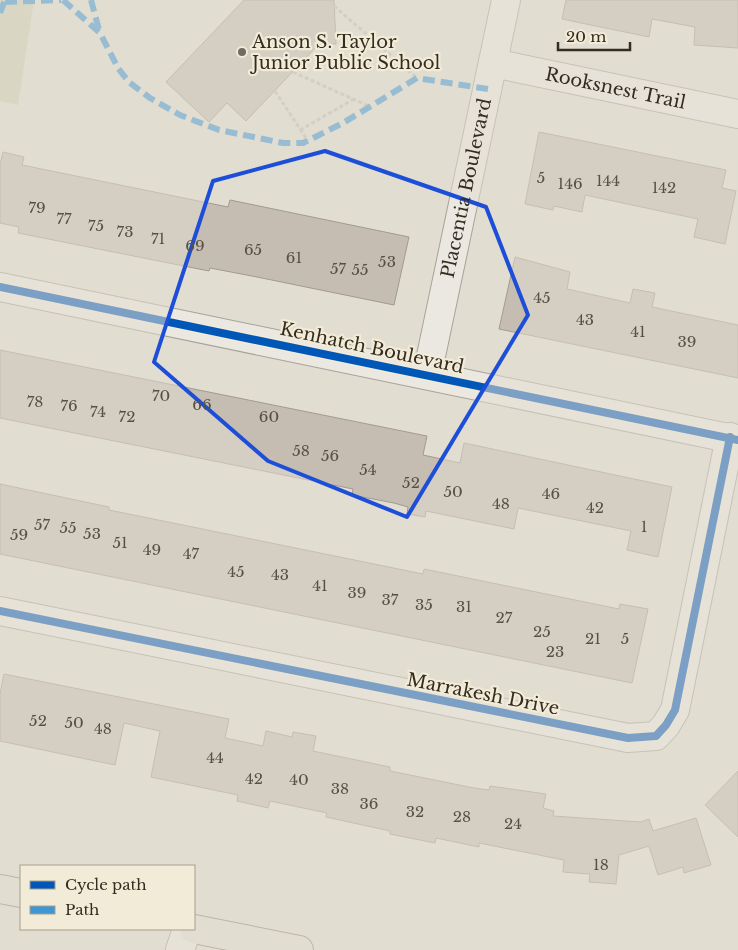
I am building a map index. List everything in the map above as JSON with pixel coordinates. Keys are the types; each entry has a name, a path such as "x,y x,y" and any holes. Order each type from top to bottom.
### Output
{"main road":[{"path":"195,928 299,950"}],"street":[{"name":"Placentia Boulevard","path":"427,375 506,0"},
{"name":"Rooksnest Trail","path":"494,64 738,114"},
{"name":"Kenhatch Boulevard","path":"0,287 734,438"},
{"name":"Marrakesh Drive","path":"0,611 628,738 656,736 666,726 675,710 734,438"},
{"path":"180,950 187,930"}],"path":[{"path":"334,6 417,78"},
{"path":"293,72 371,106"},
{"path":"275,91 308,141"},
{"path":"300,130 354,99"}],"highlighted area":[{"path":"325,151 486,207 528,315 407,517 268,461 154,362 213,181"}],"green space":[{"path":"0,0 34,0 18,105 0,101"}],"building":[{"path":"244,0 334,0 336,44 319,44 246,121 227,103 209,122 166,82"},
{"path":"566,0 738,0 738,48 694,45 695,27 652,19 649,37 562,19"},
{"path":"539,132 726,170 722,188 736,191 725,244 694,237 698,219 585,195 582,212 554,206 553,210 525,204"},
{"path":"3,152 24,157 22,165 228,207 230,200 409,237 394,305 210,268 209,271 18,233 19,227 0,223 0,165"},
{"path":"515,257 570,272 567,289 630,303 633,289 655,293 652,307 738,325 738,378 499,329"},
{"path":"0,350 427,436 423,455 460,463 464,443 672,487 658,557 627,550 631,531 518,508 514,529 426,511 425,517 407,514 408,507 352,495 353,489 0,418"},
{"path":"0,484 109,507 109,510 423,574 424,569 619,609 620,604 648,609 632,683 0,554"},
{"path":"4,674 229,719 225,738 263,746 266,731 292,737 293,732 316,736 313,751 390,767 390,771 474,788 489,790 490,786 546,794 543,808 554,811 553,816 641,822 649,819 653,831 696,818 711,865 684,873 683,867 658,875 649,846 619,855 616,884 589,882 590,874 563,872 564,860 479,843 479,847 436,838 435,843 390,834 390,831 326,817 327,813 270,801 268,808 237,801 238,795 151,777 160,731 124,723 115,765 0,741 0,694"},
{"path":"738,771 738,837 705,805"}],"marked path":[{"path":"0,13 5,0"},
{"path":"5,2 61,0"},
{"path":"63,0 100,33 118,68 129,82 150,98 180,115 219,130 283,143 303,143 343,123 417,78 488,89"},
{"path":"91,0 99,30"}],"cycle path":[{"path":"0,287 738,440"},
{"path":"0,611 628,738 656,736 666,725 675,710 730,437"}],"place":[{"name":"Anson S. Taylor Junior Public School","path":"242,52"}]}
